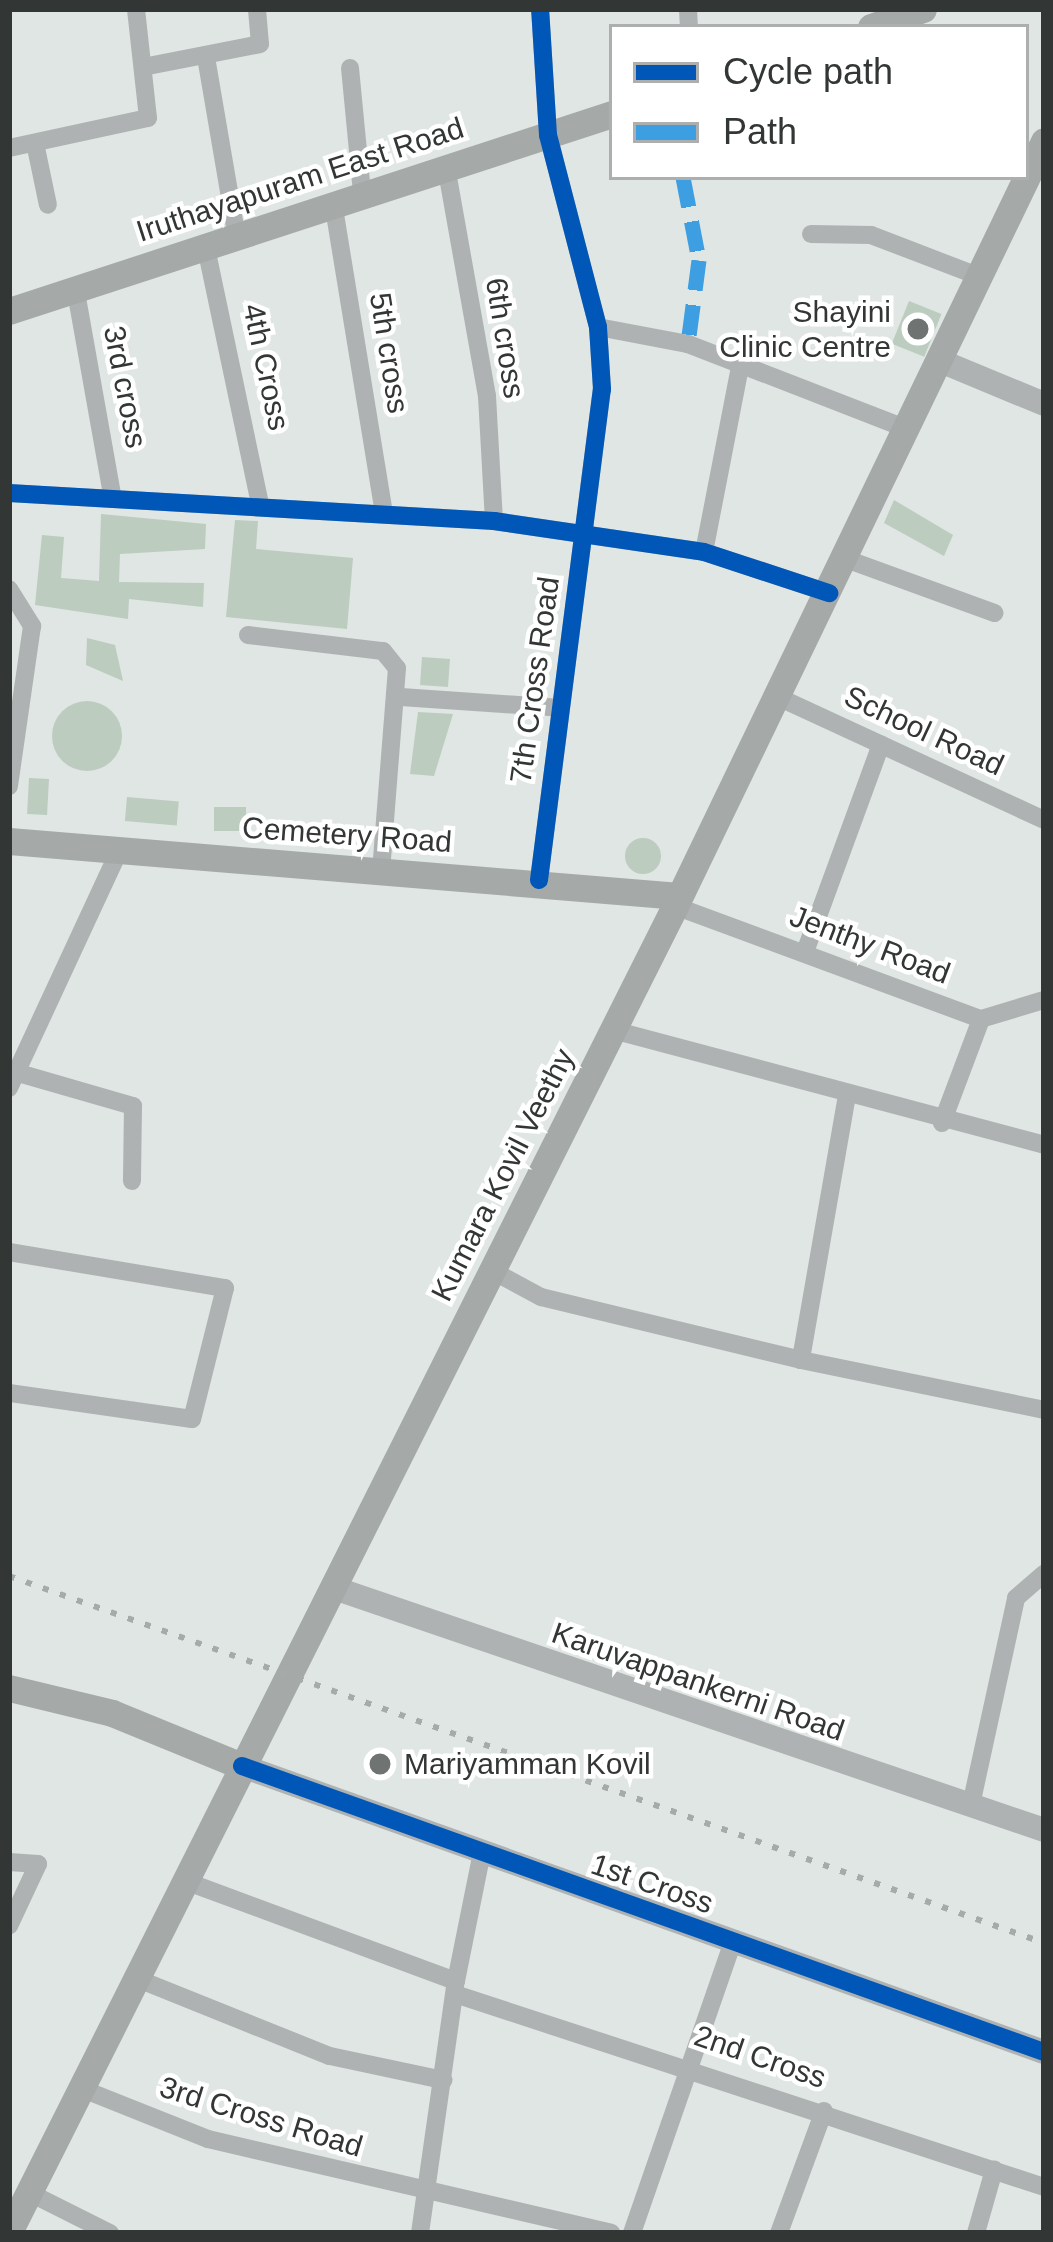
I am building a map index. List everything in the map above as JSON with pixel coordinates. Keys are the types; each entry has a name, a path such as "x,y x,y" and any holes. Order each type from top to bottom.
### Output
{"main road":[{"path":"879,24 914,11"},
{"name":"Iruthayapuram East Road","path":"9,310 76,292 236,232 609,115"},
{"name":"Kumara Kovil Veethy","path":"1029,172 1044,141"},
{"name":"Kumara Kovil Veethy","path":"9,2232 778,697 1025,180"},
{"name":"Cemetery Road","path":"9,841 381,872 539,880 677,901"},
{"path":"9,1688 112,1713 242,1766"}],"street":[{"path":"9,148 148,118 136,9"},
{"path":"142,67 260,44 257,9"},
{"path":"539,9 548,135"},
{"path":"206,57 236,232"},
{"path":"350,68 362,192"},
{"name":"7th Cross Road","path":"539,880 586,535 598,327 548,135"},
{"path":"35,142 48,206"},
{"name":"6th cross","path":"446,166 487,396 494,520"},
{"name":"5th cross","path":"333,202 384,513"},
{"path":"811,234 871,235 978,276"},
{"name":"4th Cross","path":"205,243 260,506"},
{"name":"3rd cross","path":"76,292 112,494"},
{"path":"598,327 740,366 905,428"},
{"path":"938,360 1044,404"},
{"path":"704,552 740,366"},
{"path":"9,493 112,494 494,520 704,552 829,593"},
{"path":"846,559 994,613"},
{"path":"9,589 32,626 9,787"},
{"path":"248,634 383,652 401,697 381,872"},
{"path":"401,697 561,708"},
{"name":"School Road","path":"778,697 1044,820"},
{"path":"805,952 881,744"},
{"path":"120,849 12,1080 133,1106 132,1181"},
{"name":"Jenthy Road","path":"677,901 981,1019"},
{"path":"942,1123 981,1019 1044,1000"},
{"path":"613,1030 847,1101 1044,1145"},
{"path":"801,1360 847,1101"},
{"path":"9,1252 225,1288 192,1419 9,1393"},
{"path":"490,1270 541,1297 801,1360 1044,1411"},
{"path":"970,1805 1016,1598 1044,1574"},
{"name":"Karuvappankerni Road","path":"334,1588 1044,1830"},
{"name":"1st Cross","path":"242,1766 481,1857 1044,2051"},
{"path":"420,2233 455,1987 481,1857"},
{"path":"9,1862 38,1864 9,1926"},
{"name":"2nd Cross","path":"185,1881 455,1987 1044,2187"},
{"path":"632,2233 684,2063 732,1944"},
{"path":"134,1977 330,2056 443,2080"},
{"name":"3rd Cross Road","path":"80,2088 208,2139 427,2196 611,2233"},
{"path":"779,2233 824,2111"},
{"path":"976,2233 994,2170"},
{"path":"28,2192 110,2233"}],"building":[{"name":"Shayini Clinic Centre","path":"909,301 941,314 924,357 892,344"},
{"path":"894,500 953,535 944,556 884,523"},
{"path":"101,514 206,524 205,549 120,554 119,582 204,583 203,607 129,599 128,619 35,605 42,535 64,537 61,578 99,581"},
{"path":"235,520 258,521 256,549 353,558 347,629 226,617"},
{"path":"87,638 115,645 123,681 86,665"},
{"path":"422,657 450,659 448,687 420,685"},
{"path":"87,701 111,712 122,736 111,760 87,771 63,760 52,736 63,712"},
{"path":"418,712 453,714 434,776 410,774"},
{"path":"29,778 49,779 47,815 27,814"},
{"path":"127,797 179,802 177,825 125,821"},
{"path":"214,807 246,807 246,831 214,831"},
{"path":"643,838 656,843 661,856 656,869 643,874 630,869 625,856 630,843"}],"railway":[{"path":"9,1576 1044,1943"}],"marked path":[{"path":"684,180 699,260 688,344"}],"cycle path":[{"path":"539,880 602,389 598,327 548,135 540,9"},
{"path":"9,493 494,521 704,552 829,593"},
{"path":"242,1766 1044,2052"}],"place":[{"name":"Shayini Clinic Centre","path":"918,329"},
{"name":"Mariyamman Kovil","path":"380,1764"}]}
